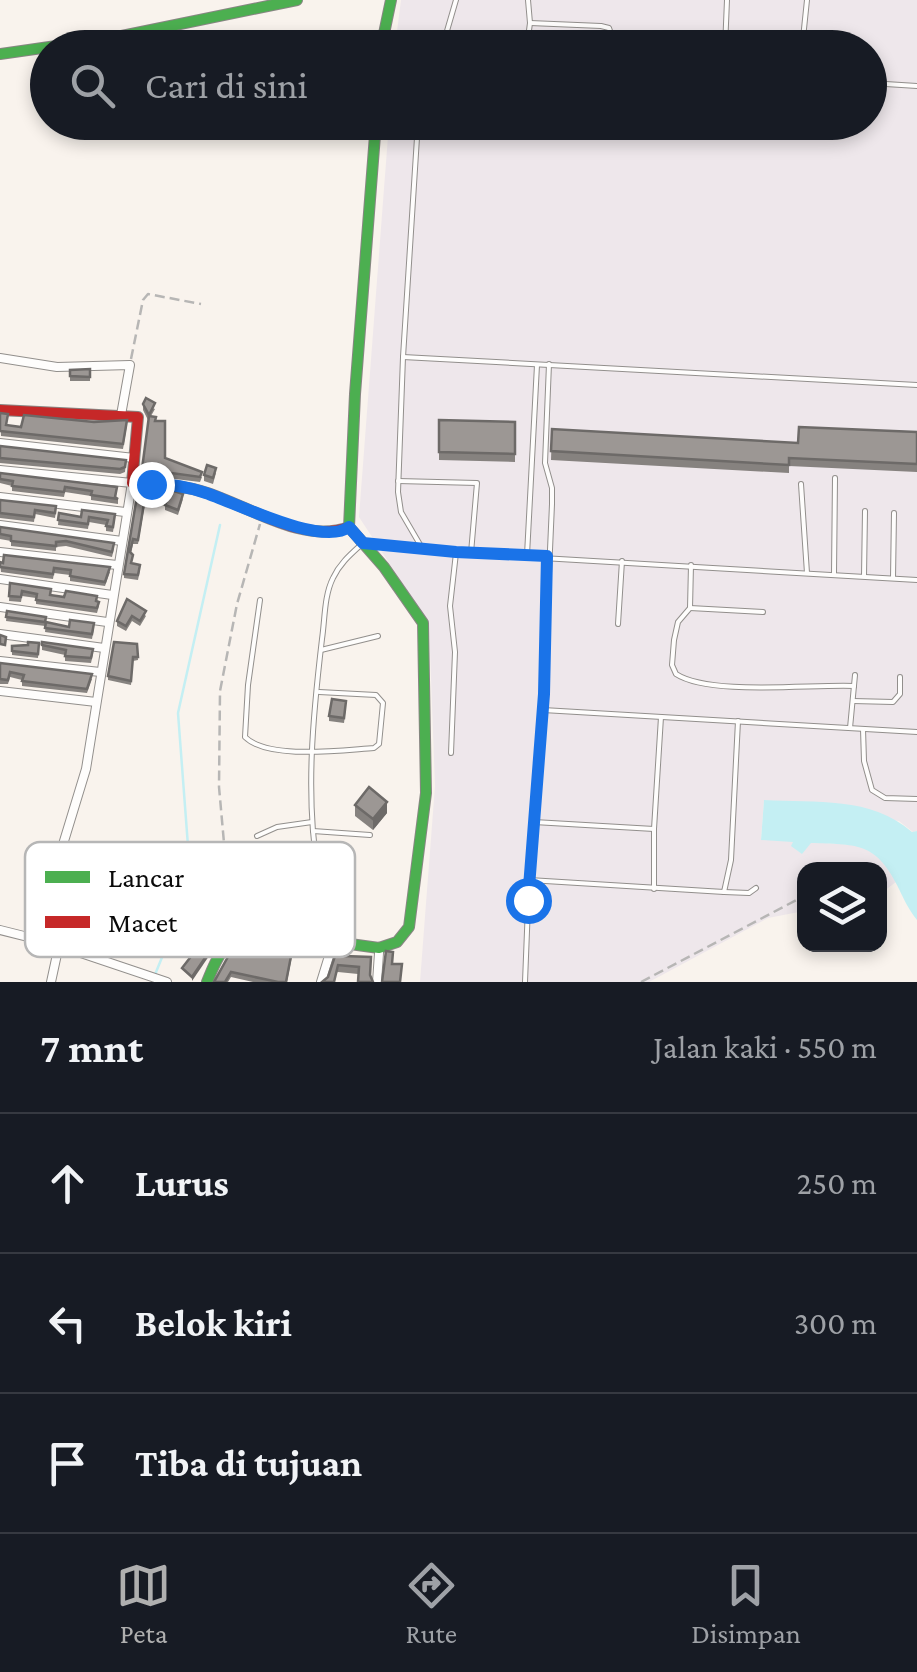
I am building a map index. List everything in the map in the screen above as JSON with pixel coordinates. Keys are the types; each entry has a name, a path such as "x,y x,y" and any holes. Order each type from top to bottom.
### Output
{"street":[{"path":"151,30 297,0"},
{"path":"385,30 392,0"},
{"path":"0,54 30,50"},
{"path":"355,950 379,953 406,937 426,794 426,641 418,615 349,527 375,140"},
{"path":"0,358 56,367 130,365 121,415"},
{"path":"0,410 121,415 138,417 140,422 81,792 64,842"},
{"path":"0,443 134,458"},
{"path":"0,470 168,484 331,533 349,527"},
{"path":"0,497 125,512"},
{"path":"0,525 122,541"},
{"path":"0,552 117,565"},
{"path":"0,579 112,595"},
{"path":"0,606 107,622"},
{"path":"0,634 104,648"},
{"path":"0,661 100,672"},
{"path":"0,691 96,702"},
{"path":"0,930 25,934"},
{"path":"376,982 379,953"},
{"path":"50,982 56,957"},
{"path":"93,957 163,981"},
{"path":"207,982 218,957"},
{"path":"322,982 329,957"}],"lane":[{"path":"447,30 456,0"},
{"path":"528,0 529,30"},
{"path":"725,30 727,0"},
{"path":"804,30 808,0"},
{"path":"530,23 601,26 609,30"},
{"path":"887,84 917,86"},
{"path":"417,140 398,481 401,512 422,548"},
{"path":"403,357 917,385"},
{"path":"527,555 537,364"},
{"path":"525,982 552,504 545,463 549,364"},
{"path":"834,574 835,478"},
{"path":"398,481 477,483 471,553"},
{"path":"801,484 807,572"},
{"path":"864,576 865,511"},
{"path":"892,578 894,513"},
{"path":"314,842 312,752 332,580 342,562 363,543 917,580"},
{"path":"450,753 454,652 450,606 456,552"},
{"path":"618,624 622,560"},
{"path":"691,565 690,608 678,622 674,640 672,665 676,674 682,678 761,687 854,686"},
{"path":"260,600 248,685 246,737 257,746 312,752 374,748 379,744 383,703 376,695 317,692"},
{"path":"690,608 763,612"},
{"path":"321,650 378,636"},
{"path":"850,728 855,675"},
{"path":"853,701 893,702 900,694 900,677"},
{"path":"543,710 917,732"},
{"path":"654,889 661,717"},
{"path":"724,892 730,860 738,721"},
{"path":"863,729 864,761 872,790 884,798 917,799"},
{"path":"257,836 277,827 312,822"},
{"path":"532,822 654,829"},
{"path":"313,831 370,835"},
{"path":"529,880 750,893 756,888"}],"path":[{"path":"130,365 143,300 148,294 201,304"},
{"path":"224,842 219,787 220,691 257,513"},
{"path":"641,982 797,900"}],"shaded area":[{"path":"401,0 917,0 917,831 899,821 764,800 761,839 856,845 871,850 885,862 797,862 797,912 768,918 649,982 420,982 435,786 429,624 359,517 388,140 887,140 887,30 397,30"},
{"path":"887,866 896,882 887,889"}],"water":[{"path":"764,800 842,804 896,820 912,832 917,831 917,920 887,869 887,862 872,853 852,846 811,843 802,854 791,846 793,842 761,840"}],"building":[{"path":"90,369 90,377 70,376 70,370"},
{"path":"146,398 155,403 149,415 143,404"},
{"path":"0,413 8,414 6,425 21,427 24,415 94,422 127,420 123,444 0,431"},
{"path":"149,416 165,421 165,458 202,472 200,477 142,469"},
{"path":"439,420 515,422 515,454 439,452"},
{"path":"799,427 917,432 917,464 789,458 789,465 551,451 552,429 798,443"},
{"path":"0,446 126,460 125,467 120,469 0,458"},
{"path":"207,465 216,468 213,478 204,475"},
{"path":"0,473 117,487 118,499 65,487 64,492 12,486 13,481 0,479"},
{"path":"138,490 146,491 138,540 133,539 130,552 131,563 140,565 138,575 124,574"},
{"path":"171,490 183,494 178,510 165,505"},
{"path":"0,500 56,506 55,513 35,510 34,517 0,513"},
{"path":"82,510 115,514 113,527 106,526 108,520 89,517 88,524 58,520 59,513 81,517"},
{"path":"0,527 114,543 112,552 66,541 56,542 56,546 11,541 11,536 0,534"},
{"path":"4,555 110,567 105,582 70,576 71,570 54,568 53,574 0,567"},
{"path":"10,583 51,589 50,595 64,597 66,591 97,596 99,602 97,608 36,600 37,594 22,591 21,597 9,596"},
{"path":"127,599 146,611 140,621 132,616 126,626 117,621"},
{"path":"7,611 46,617 45,622 6,617"},
{"path":"70,620 94,623 92,634 45,628 46,622 69,627"},
{"path":"42,642 93,649 91,658 65,656 66,650"},
{"path":"114,642 137,644 138,657 133,657 131,681 108,676"},
{"path":"39,643 38,654 12,651 12,646"},
{"path":"0,663 92,674 87,689 22,681 24,675 10,672 8,680 0,679"},
{"path":"332,699 346,701 344,718 329,716"},
{"path":"369,787 387,802 373,819 355,805"},
{"path":"386,951 393,952 392,964 402,964 400,982 382,982"},
{"path":"191,957 206,957 192,977 182,968"},
{"path":"228,957 291,957 286,982 231,972 225,982 214,982"},
{"path":"335,957 371,957 373,982 358,982 359,967 338,965 334,982 322,982 328,977"}],"waterway":[{"path":"188,842 178,713 220,525"},
{"path":"152,982 162,957"}],"traffic: fast":[{"path":"151,30 297,0"},
{"path":"385,30 391,0"},
{"path":"0,54 30,50"},
{"path":"355,945 379,948 397,942 409,927 426,793 423,623 384,567 349,527 375,140"},
{"path":"207,982 219,957"}],"traffic: jam":[{"path":"0,410 138,417 132,483 201,491 274,521 312,531 349,527"}],"route":[{"path":"151,484 198,490 262,515 331,533 349,527 363,543 443,552 547,556 544,694 528,900"}]}
